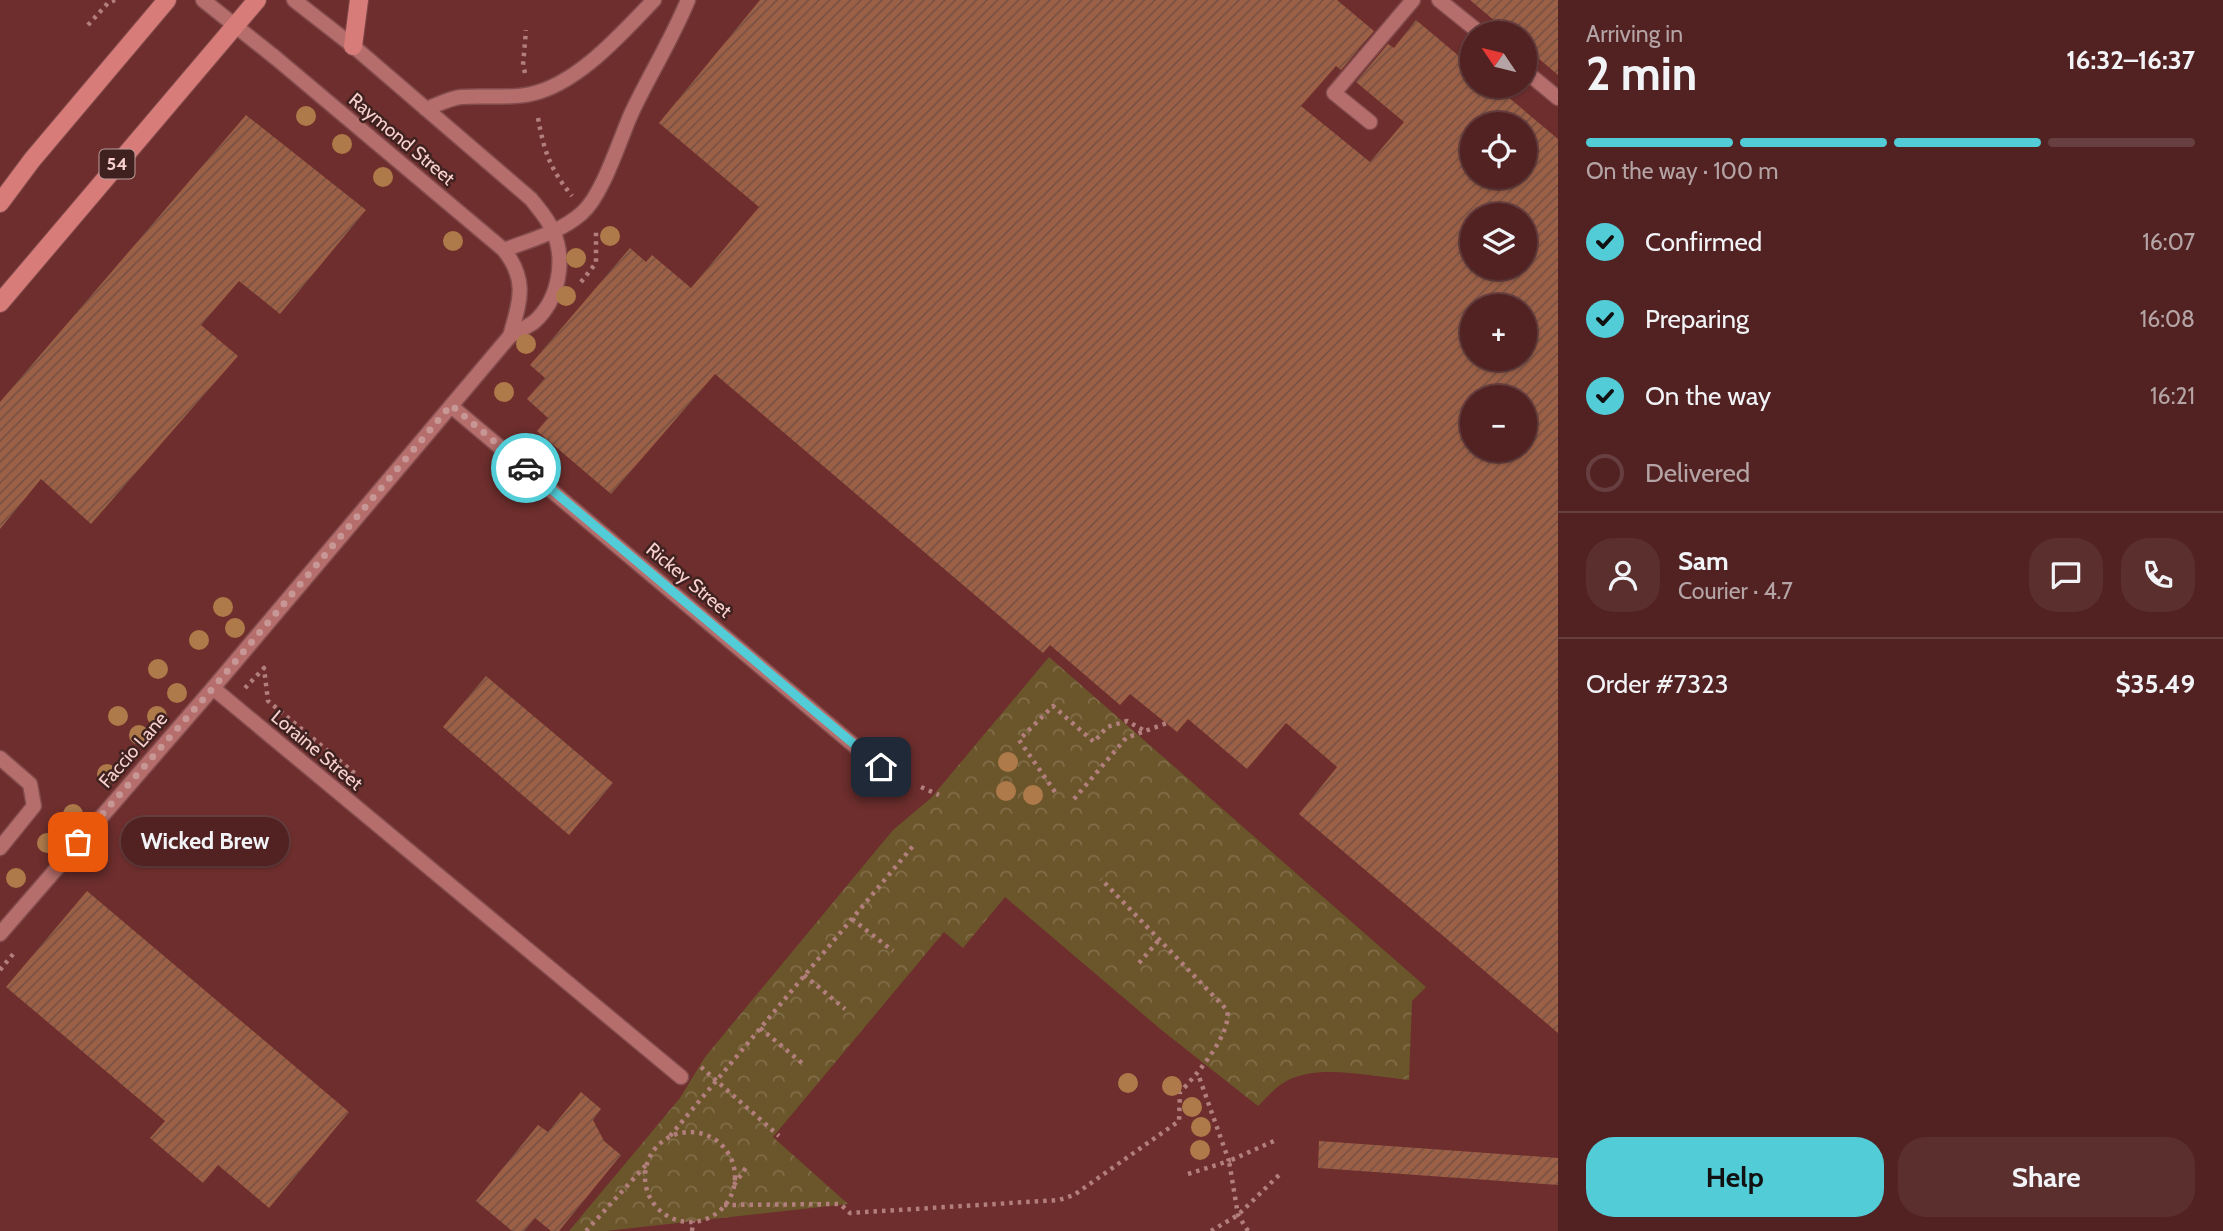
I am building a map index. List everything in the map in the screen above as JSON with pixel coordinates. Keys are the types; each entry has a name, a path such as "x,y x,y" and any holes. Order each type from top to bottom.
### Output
{"main road":[{"path":"0,203 32,160 167,0"},
{"name":"54","path":"0,303 257,0"},
{"path":"353,46 359,0"}],"street":[{"name":"Raymond Street","path":"203,0 504,250 514,263 521,293 510,336"},
{"name":"Raymond Street","path":"294,0 353,46 531,199 553,231 559,253 560,272 549,303 534,321 510,336 451,405"},
{"path":"426,109 460,97 513,97 549,89 568,79 654,0"},
{"path":"504,250 553,231 584,212 595,198 633,109 688,0"},
{"path":"1370,122 1334,93 1412,0"},
{"path":"1439,0 1465,21"},
{"path":"1537,81 1558,98"},
{"path":"213,688 451,405"},
{"name":"Rickey Street","path":"451,405 901,785"},
{"name":"Loraine Street","path":"213,688 681,1077"},
{"name":"Faccio Lane","path":"0,934 213,688"},
{"path":"0,758 30,784 34,806 0,848"}],"path":[{"path":"88,25 106,1 115,0"},
{"path":"525,74 523,65 526,30"},
{"path":"538,117 555,174 575,199"},
{"path":"232,704 264,668 268,701 366,783"},
{"path":"1055,792 1019,740 1053,706 1094,742 1107,727 1127,721 1145,731"},
{"path":"1074,799 1126,738 1167,723"},
{"path":"670,1136 913,846"},
{"path":"724,1205 840,1204 850,1213 1059,1200 1074,1195 1179,1121 1180,1093 1198,1074 1226,1028 1229,1018 1227,1010 1101,878"},
{"path":"852,919 893,951"},
{"path":"1139,963 1159,940"},
{"path":"0,970 16,951"},
{"path":"804,975 845,1009"},
{"path":"760,1028 802,1063"},
{"path":"696,1063 779,1136"},
{"path":"1198,1074 1229,1161 1238,1215 1248,1231"},
{"path":"586,1231 646,1165 659,1143 670,1136 684,1132 698,1133 711,1137 723,1146 734,1172 733,1186"},
{"path":"1188,1174 1229,1161 1274,1141"},
{"path":"646,1165 648,1193 655,1205 666,1215 693,1221 705,1219 724,1205 747,1166"},
{"path":"1212,1231 1238,1215 1279,1175"},
{"path":"692,1231 693,1221"}],"green space":[{"path":"1049,657 1426,987 1412,1001 1409,1080 1335,1072 1306,1074 1283,1083 1258,1106 1164,1032 1005,897 963,948 944,932 773,1137 848,1204 606,1231 569,1231 680,1098 705,1057 893,830 931,798"}],"building":[{"path":"760,0 1337,0 1374,31 1341,70 1336,66 1301,106 1370,162 1404,122 1356,82 1388,44 1394,48 1416,20 1460,57 1460,98 1509,98 1526,112 1460,112 1460,189 1537,189 1537,121 1558,139 1558,1033 1299,814 1337,767 1286,723 1247,769 1188,719 1177,732 1130,694 1120,705 1050,645 1043,653 715,374 611,494 537,431 548,418 527,399 545,378 530,365 630,248 646,262 652,255 691,288 759,207 659,123"},
{"path":"1470,0 1558,0 1558,75 1537,57 1537,21 1495,21"},
{"path":"246,115 366,210 280,314 239,281 201,325 238,356 91,524 41,479 0,529 0,402"},
{"path":"486,676 613,783 569,835 443,727"},
{"path":"87,891 349,1112 269,1208 218,1165 203,1183 150,1138 165,1121 6,987"},
{"path":"581,1092 601,1109 593,1120 604,1141 621,1155 559,1231 551,1231 535,1218 524,1231 512,1231 476,1201 538,1125 548,1132"},
{"path":"1319,1141 1558,1158 1558,1185 1318,1168"}],"way so far":[{"path":"78,842 213,688 451,405 526,468"}],"place":[{"name":"Wicked Brew","path":"78,842"}],"route":[{"path":"526,468 881,767"}]}
